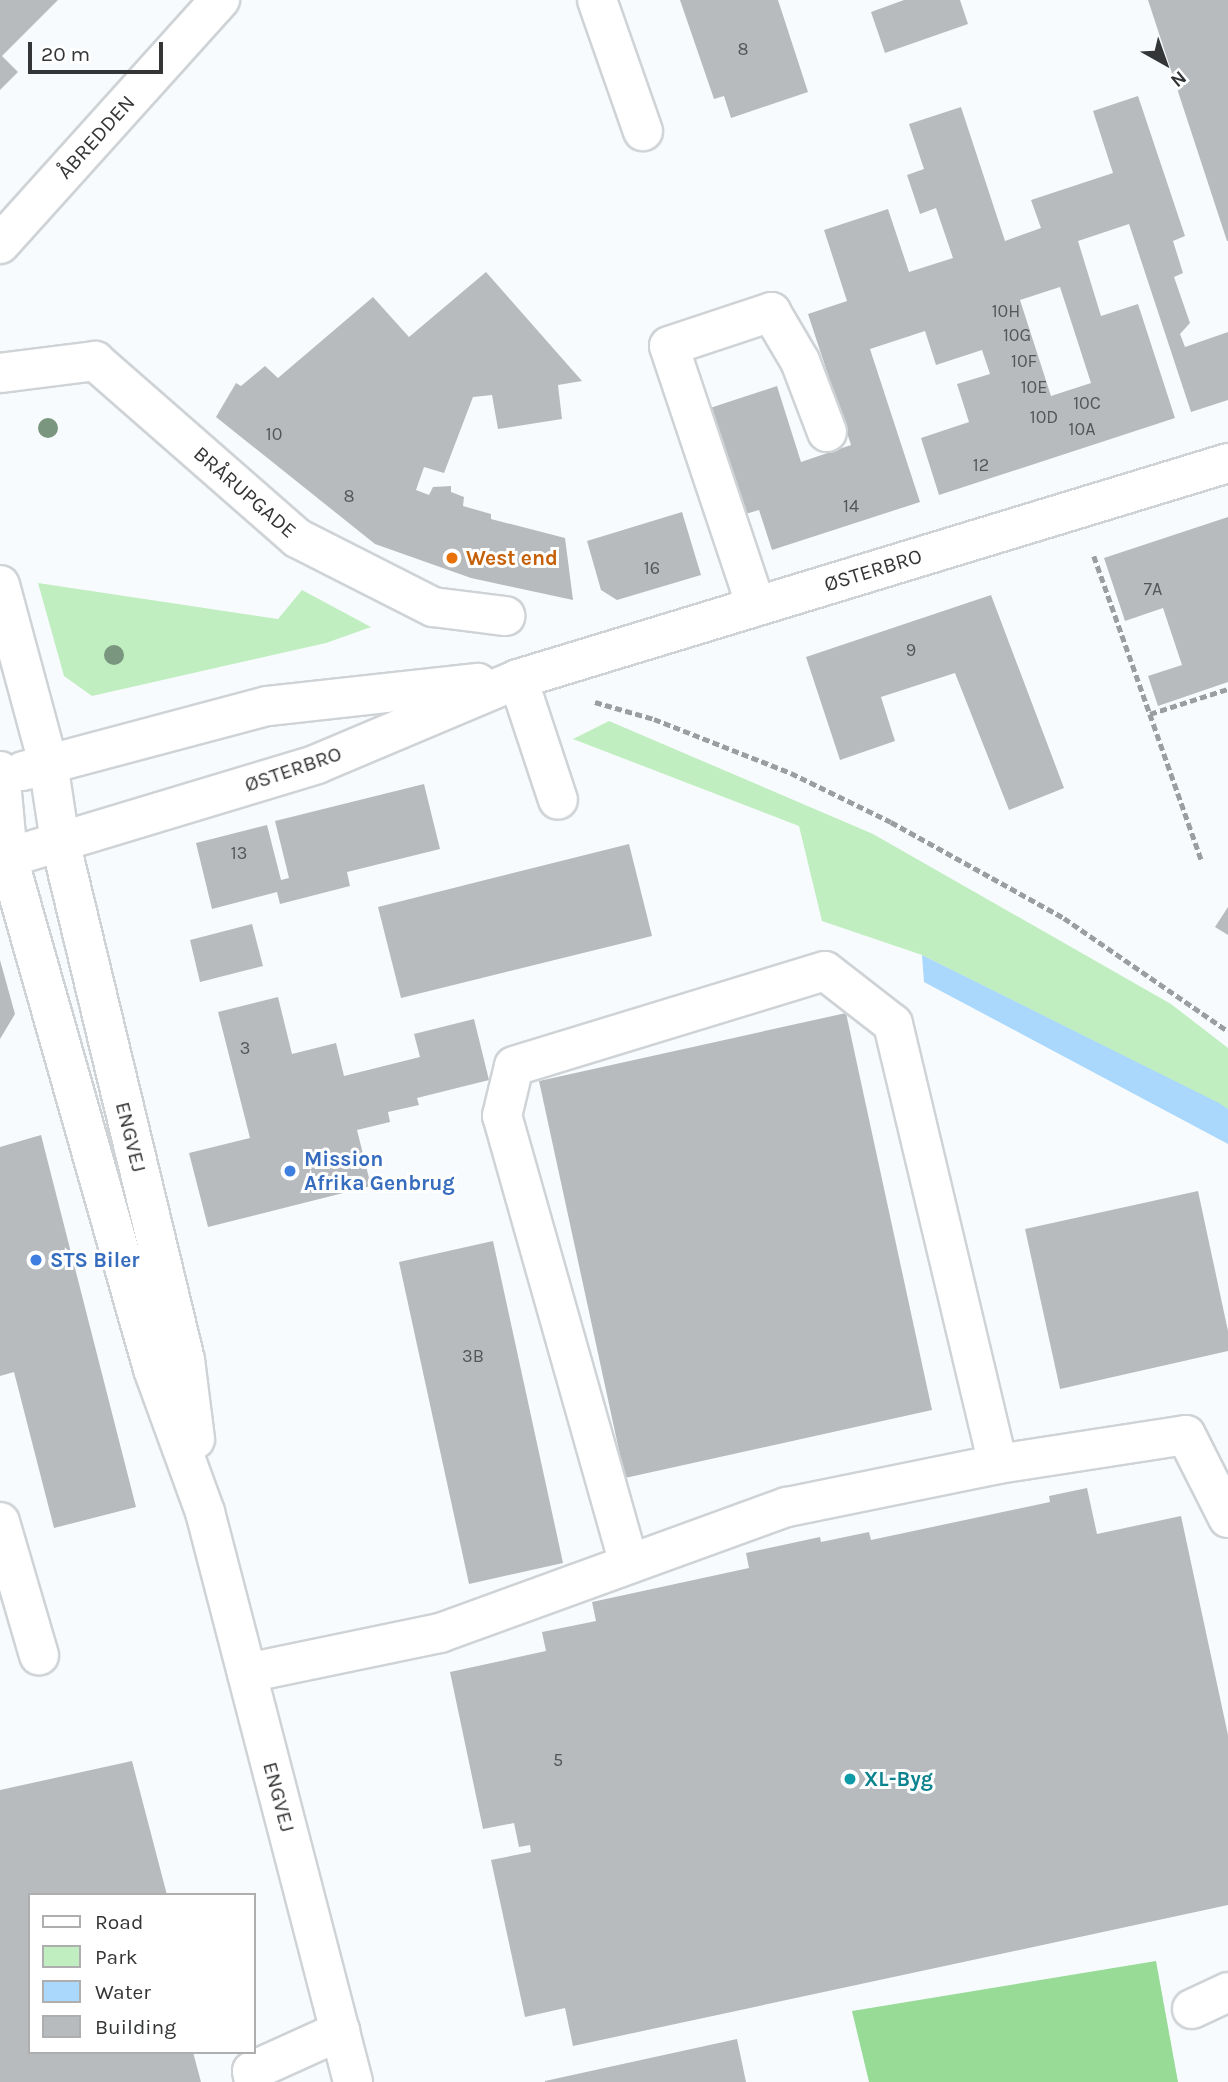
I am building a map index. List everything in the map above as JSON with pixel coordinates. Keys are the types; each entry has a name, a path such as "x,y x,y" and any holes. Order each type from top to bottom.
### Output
{"street":[{"name":"ÅBREDDEN","path":"0,244 220,0"},
{"path":"597,0 643,131"},
{"path":"755,606 669,346 771,312 800,362 827,432"},
{"name":"BRÅRUPGADE","path":"0,373 95,361 297,538 433,607 505,616"},
{"name":"ØSTERBRO","path":"4,859 317,764 518,679 1228,463"},
{"path":"0,585 48,764"},
{"path":"518,679 558,800"},
{"name":"ØSTERBRO","path":"1,775 268,706 518,679"},
{"name":"ENGVEJ","path":"48,764 60,841 185,1360 205,1512"},
{"name":"ENGVEJ","path":"1,775 4,859 153,1369 205,1512 353,2082"},
{"path":"629,1564 502,1116 514,1066 825,971 893,1024 998,1464"},
{"path":"247,1673 440,1633 787,1507 998,1464 1186,1434 1228,1518"},
{"path":"0,1522 39,1655"},
{"path":"1192,2009 1228,1992"},
{"path":"254,2082 252,2071 340,2031"}],"path":[{"path":"1094,556 1202,862"},
{"path":"1150,714 1228,689"},
{"path":"592,701 654,719 791,773 891,822 1064,918 1228,1031"}],"green space":[{"path":"38,583 278,619 302,590 371,627 326,643 92,696 64,676"},
{"path":"609,721 873,834 1171,1004 1228,1048 1228,1109 922,955 822,921 799,826 573,739"},
{"path":"1156,1961 1178,2082 869,2082 852,2011"}],"water":[{"path":"922,955 1219,1103 1228,1109 1228,1144 924,982"}],"building":[{"path":"0,0 58,0 2,56 18,72 0,90"},
{"path":"680,0 778,0 808,92 731,118 724,96 714,99"},
{"path":"904,0 960,0 968,24 885,53 871,12"},
{"path":"1148,0 1228,0 1228,241 1227,241"},
{"path":"1138,96 1185,236 1173,241 1183,273 1174,277 1190,323 1180,334 1185,347 1228,332 1228,400 1191,412 1129,224 1078,241 1101,316 1138,304 1175,418 939,495 921,438 969,422 957,384 990,374 982,350 936,365 925,331 870,349 920,502 772,550 759,510 742,515 707,409 777,386 801,462 851,445 808,314 847,301 824,230 888,209 909,272 953,258 936,208 920,214 907,175 924,169 909,124 961,107 1005,241 1041,228 1031,200 1113,173 1093,111","holes":["1060,287 1091,383 1051,396 1020,300"]},
{"path":"486,272 582,381 558,385 562,419 498,429 492,395 473,397 444,473 424,467 416,490 429,495 433,487 451,486 451,492 464,497 463,506 491,514 491,519 565,538 573,600 471,578 375,544 216,417 236,383 241,386 265,366 278,378 373,297 409,337"},
{"path":"682,512 701,575 617,600 601,590 587,541"},
{"path":"1228,517 1228,682 1158,706 1148,676 1182,665 1163,608 1125,621 1104,558"},
{"path":"991,595 1064,788 1009,810 955,673 881,697 895,741 840,760 806,657"},
{"path":"424,784 440,849 347,872 350,886 280,904 277,892 212,909 196,843 267,825 281,880 289,878 275,821"},
{"path":"629,844 652,936 401,998 378,907"},
{"path":"1228,907 1228,935 1215,927"},
{"path":"252,924 263,966 200,982 190,940"},
{"path":"0,960 15,1014 0,1039"},
{"path":"278,997 292,1054 336,1043 344,1076 420,1057 414,1034 474,1019 489,1080 417,1098 419,1105 388,1112 390,1122 357,1130 371,1186 208,1227 189,1153 250,1138 218,1012"},
{"path":"846,1013 932,1410 625,1478 539,1081"},
{"name":"STS Biler","path":"41,1135 136,1507 54,1528 14,1372 0,1376 0,1147"},
{"path":"1198,1191 1228,1331 1228,1351 1060,1389 1025,1229"},
{"path":"493,1241 563,1563 469,1584 399,1262"},
{"name":"XL-Byg","path":"1087,1488 1097,1534 1181,1516 1228,1735 1228,1905 573,2046 565,2008 525,2017 491,1860 531,1852 530,1845 519,1847 514,1823 483,1829 450,1672 546,1651 542,1632 596,1621 592,1602 749,1568 746,1553 820,1537 821,1542 869,1532 871,1540 1050,1502 1049,1496"},
{"path":"132,1761 166,1893 28,1893 28,2054 194,2054 201,2082 0,2082 0,1790"},
{"path":"737,2039 746,2082 545,2082 545,2081"}],"place":[{"name":"West end","path":"452,558"},
{"name":"Mission Afrika Genbrug","path":"290,1171"},
{"name":"STS Biler","path":"36,1260"},
{"name":"XL-Byg","path":"850,1779"}]}
